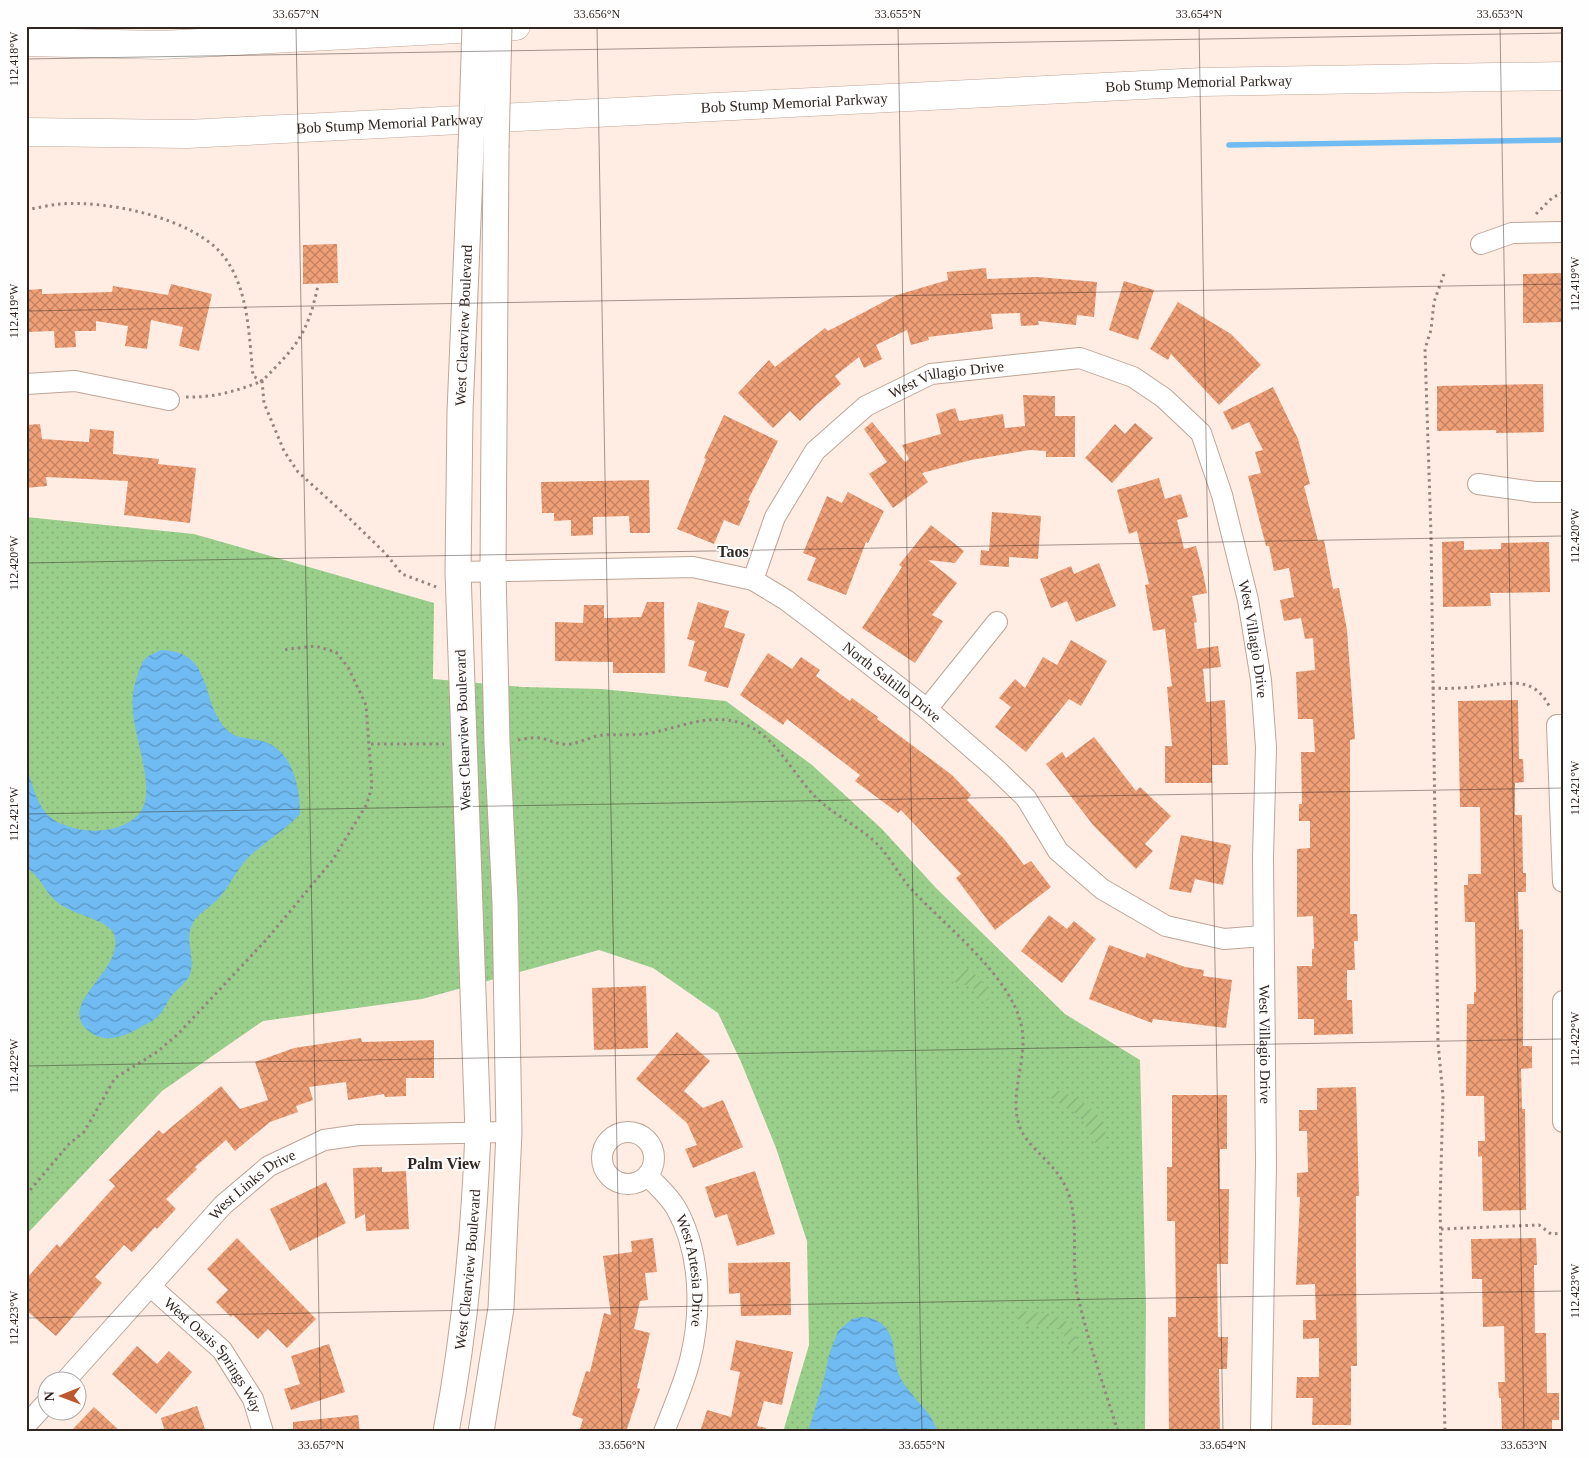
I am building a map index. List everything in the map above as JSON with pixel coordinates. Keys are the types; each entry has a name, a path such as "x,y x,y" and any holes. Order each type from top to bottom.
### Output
{"highway":[{"path":"26,42 170,44 516,26"},
{"name":"Bob Stump Memorial Parkway","path":"26,132 187,134 1202,82 1563,76"}],"street":[{"name":"West Clearview Boulevard","path":"446,1432 466,1315 478,1132 458,600 460,412 475,26"},
{"name":"West Clearview Boulevard","path":"481,1432 501,1308 509,1132 504,902 497,742 493,571 496,148 499,26"},
{"path":"1481,244 1512,233 1563,232"},
{"name":"West Villagio Drive","path":"753,580 775,517 815,451 866,406 931,374 1080,358 1133,376 1164,398 1201,433 1222,494 1248,600 1262,680 1266,747 1263,936 1266,1164 1261,1432"},
{"path":"26,384 75,381 174,399"},
{"path":"1478,484 1535,492 1563,492"},
{"name":"North Saltillo Drive","path":"458,572 693,568 753,580 786,600 927,709 1026,798 1058,851 1102,890 1166,926 1224,939 1263,936"},
{"path":"927,709 997,622"},
{"path":"1560,725 1563,882"},
{"path":"1563,1001 1563,1122"},
{"name":"West Links Drive","path":"75,1370 223,1205 269,1166 292,1153 324,1140 359,1135 509,1132"},
{"name":"West Artesia Drive","path":"648,1176 675,1206 691,1242 697,1297 696,1330 690,1361 664,1432"},
{"name":"West Oasis Springs Way","path":"150,1286 222,1350 253,1399 263,1432"},
{"path":"26,1425 38,1412"}],"path":[{"path":"1522,233 1540,209 1553,197 1563,193"},
{"path":"26,210 60,204 90,204 151,214 176,222 212,243 226,259 238,286 248,319 253,376 262,381"},
{"path":"1444,274 1434,302 1431,330 1425,348 1431,535 1438,1043 1443,1096 1441,1229 1445,1432"},
{"path":"174,399 198,398 235,392 262,381 301,337 312,315 318,285"},
{"path":"262,381 264,403 284,451 298,472 350,518 386,554 402,574 440,588 441,602 458,600"},
{"path":"26,1195 69,1144 84,1132 115,1078 157,1052 178,1034 252,956 332,861 367,804 372,786 371,744 366,705 348,667 336,652 315,646 282,650"},
{"path":"1432,688 1450,689 1515,682 1529,686 1542,695 1560,725"},
{"path":"515,740 539,738 558,744 571,744 600,735 654,732 699,720 734,721 750,726 771,744 804,786 817,799 880,847 911,889 970,948 1003,989 1019,1015 1023,1041 1017,1092 1018,1121 1023,1134 1031,1145 1055,1168 1069,1193 1073,1208 1078,1292 1118,1432"},
{"path":"371,744 449,744"},
{"path":"1441,1229 1538,1225 1551,1234 1563,1234"}],"green space":[{"path":"26,517 194,534 434,603 433,679 523,687 601,689 726,701 812,765 882,829 936,888 1065,1014 1140,1060 1146,1306 1145,1432 783,1432 809,1345 807,1241 776,1148 741,1062 718,1013 653,968 599,950 422,999 263,1021 162,1091 26,1235"},
{"path":"966,968 982,981 989,999 983,1002 972,987 951,981 952,973"},
{"path":"1052,1089 1081,1101 1098,1116 1106,1134 1104,1144 1097,1146 1083,1121 1074,1112 1048,1096 1048,1091"},
{"path":"1024,1311 1054,1315 1066,1321 1075,1334 1079,1353 1073,1354 1064,1335 1058,1329 1049,1325 1020,1323 1016,1315"}],"water":[{"path":"161,650 178,653 190,659 198,668 204,679 212,705 226,729 234,735 272,745 281,752 287,760 296,781 300,814 246,860 221,895 193,922 190,933 191,971 185,983 173,995 158,1016 151,1022 128,1034 104,1038 93,1034 82,1023 80,1012 84,1000 110,961 115,948 114,934 104,924 62,906 52,897 35,875 26,868 26,763 38,801 45,812 54,820 66,826 94,831 108,830 133,820 141,811 145,801 146,790 143,763 134,722 134,689 144,661"},
{"path":"862,1317 876,1320 886,1328 892,1339 900,1377 930,1417 937,1432 808,1432 829,1355 838,1331 852,1319"}],"building":[{"path":"337,244 338,283 303,284 303,245"},
{"path":"986,268 987,279 1037,277 1097,282 1094,317 1077,315 1076,325 1038,321 1039,325 1021,326 1020,313 991,314 993,329 928,337 929,340 911,345 907,330 876,345 882,359 864,368 859,357 835,376 841,384 800,421 790,411 773,428 738,393 769,360 775,367 825,328 828,331 897,295 948,280 947,272"},
{"path":"1563,273 1563,322 1523,323 1523,274"},
{"path":"1124,281 1154,290 1138,340 1109,330"},
{"path":"171,284 212,294 199,351 179,346 183,327 151,320 147,349 125,346 128,326 96,321 96,331 75,331 76,347 55,348 54,331 26,332 26,290 42,289 42,294 112,292 113,286 168,295"},
{"path":"1178,302 1231,334 1261,365 1219,405 1171,354 1168,360 1150,349"},
{"path":"1543,384 1544,432 1496,433 1496,430 1437,431 1437,386"},
{"path":"1273,387 1298,439 1310,484 1304,486 1318,541 1324,540 1333,589 1339,588 1347,630 1355,739 1350,740 1350,914 1357,914 1358,941 1354,941 1355,970 1347,970 1347,1000 1352,1000 1353,1034 1314,1035 1314,1019 1298,1019 1297,966 1312,966 1312,949 1314,949 1313,916 1297,917 1297,849 1310,848 1310,821 1299,821 1299,804 1302,804 1301,752 1315,752 1313,719 1298,719 1296,672 1315,670 1313,638 1305,639 1301,618 1284,621 1280,600 1294,597 1289,568 1274,571 1269,546 1266,546 1248,476 1261,473 1255,452 1263,450 1249,422 1232,430 1223,412"},
{"path":"1023,395 1055,396 1055,416 1075,416 1075,457 1046,457 1046,451 1030,450 971,460 922,473 928,482 893,508 869,474 887,462 864,429 872,422 905,462 909,459 902,445 941,434 936,414 955,408 959,421 1003,414 1005,428 1025,426"},
{"path":"724,415 778,441 748,500 750,501 739,526 724,520 714,544 677,529 706,459 704,458"},
{"path":"1135,423 1153,438 1112,483 1085,458 1115,424 1125,434"},
{"path":"40,424 42,439 89,442 90,429 114,431 113,454 159,459 158,464 196,468 190,523 124,515 128,481 46,477 47,486 26,488 26,425"},
{"path":"1159,478 1165,499 1181,494 1188,517 1177,520 1184,549 1196,546 1203,573 1207,593 1192,596 1197,622 1194,623 1197,649 1218,646 1221,667 1203,669 1206,702 1225,700 1228,765 1212,765 1212,783 1165,783 1165,746 1172,746 1167,687 1172,686 1165,629 1153,631 1145,585 1149,584 1137,531 1129,534 1117,490"},
{"path":"649,480 650,533 630,533 629,516 593,517 593,535 571,536 571,520 554,521 554,513 542,513 541,482"},
{"path":"848,492 884,511 868,543 866,542 846,595 807,580 816,558 803,553 827,496 842,503"},
{"path":"992,512 1041,516 1038,559 1009,557 1009,567 980,565 981,550 989,551"},
{"path":"931,525 964,551 955,563 928,560 957,583 932,615 943,621 915,663 862,628 902,567 899,565"},
{"path":"1464,541 1464,550 1501,549 1501,543 1549,542 1550,592 1490,593 1491,606 1443,607 1442,542"},
{"path":"1099,563 1116,606 1076,622 1067,601 1051,608 1040,579 1071,566 1074,574"},
{"path":"647,602 664,602 665,673 613,673 613,662 555,661 555,622 583,623 584,605 604,605 604,618 641,617"},
{"path":"698,602 729,611 724,627 745,634 728,688 704,681 707,672 688,666 695,641 687,639"},
{"path":"1071,640 1107,661 1081,706 1069,699 1026,752 995,727 1011,707 999,698 1015,679 1025,688 1043,657 1057,665"},
{"path":"768,653 792,669 801,657 820,670 816,676 850,701 852,698 952,775 971,795 967,800 1005,840 1024,865 1031,861 1051,887 995,930 956,878 961,874 901,810 898,813 855,781 860,775 787,719 783,725 740,695"},
{"path":"1518,700 1519,759 1523,759 1524,782 1515,783 1515,815 1522,815 1523,873 1526,873 1526,892 1518,892 1519,930 1523,929 1523,1046 1532,1046 1532,1068 1521,1069 1522,1109 1525,1109 1526,1210 1483,1211 1482,1156 1478,1157 1478,1141 1485,1141 1484,1096 1466,1096 1467,1004 1474,1004 1474,992 1476,992 1475,922 1465,922 1464,885 1468,885 1468,874 1481,874 1480,807 1460,807 1458,701"},
{"path":"1094,737 1136,791 1140,787 1171,816 1145,844 1153,851 1136,869 1093,825 1046,764 1062,752 1066,758"},
{"path":"1181,835 1231,845 1223,885 1195,879 1191,893 1169,889"},
{"path":"1049,915 1067,929 1074,921 1096,939 1062,983 1021,951"},
{"path":"1109,945 1145,958 1147,953 1185,967 1204,970 1203,976 1232,980 1226,1028 1153,1019 1152,1023 1089,999"},
{"path":"646,986 648,1048 594,1050 592,988"},
{"path":"677,1032 710,1061 684,1091 703,1108 723,1100 743,1147 693,1168 685,1149 697,1145 687,1123 636,1079"},
{"path":"361,1038 362,1042 434,1040 434,1078 406,1078 406,1096 385,1097 384,1094 348,1100 346,1082 309,1087 313,1100 296,1106 298,1112 270,1122 235,1151 226,1140 195,1167 197,1169 166,1199 176,1209 157,1229 155,1227 132,1252 124,1245 95,1277 102,1283 56,1336 26,1310 26,1279 57,1244 60,1247 115,1186 109,1180 159,1130 163,1134 221,1086 240,1109 268,1100 255,1062 294,1048"},
{"path":"1356,1087 1359,1196 1356,1196 1357,1366 1351,1366 1351,1425 1312,1425 1313,1398 1296,1398 1297,1377 1319,1377 1319,1338 1303,1339 1303,1320 1316,1320 1315,1284 1296,1285 1300,1197 1297,1197 1297,1173 1308,1172 1307,1131 1299,1131 1299,1110 1317,1110 1317,1088"},
{"path":"1172,1095 1227,1095 1227,1149 1220,1149 1220,1189 1229,1189 1228,1264 1217,1264 1218,1337 1228,1337 1227,1369 1219,1369 1220,1432 1169,1432 1168,1317 1176,1317 1175,1221 1167,1221 1167,1167 1172,1167"},
{"path":"382,1167 382,1172 406,1171 409,1229 366,1231 365,1214 355,1219 353,1168"},
{"path":"755,1171 775,1234 737,1246 727,1214 715,1218 705,1187"},
{"path":"326,1182 346,1223 290,1251 270,1209"},
{"path":"237,1238 316,1319 287,1348 268,1329 258,1339 216,1302 228,1290 207,1269"},
{"path":"653,1238 657,1272 645,1273 648,1300 640,1301 634,1329 650,1333 637,1388 640,1389 626,1432 579,1432 583,1419 572,1415 586,1371 590,1372 604,1313 611,1315 603,1256 632,1252 631,1241"},
{"path":"1536,1238 1537,1265 1534,1265 1535,1333 1546,1333 1547,1393 1559,1393 1559,1420 1552,1420 1552,1432 1502,1432 1501,1398 1499,1398 1498,1382 1505,1382 1504,1326 1483,1327 1482,1279 1472,1279 1471,1239"},
{"path":"790,1262 791,1315 741,1316 740,1293 729,1294 728,1263"},
{"path":"736,1340 793,1352 782,1405 764,1401 757,1426 766,1428 766,1432 700,1432 707,1410 731,1417 740,1372 730,1370"},
{"path":"329,1344 345,1392 291,1410 284,1389 300,1384 291,1356"},
{"path":"137,1346 157,1364 169,1351 192,1372 156,1414 112,1374"},
{"path":"197,1406 206,1432 165,1432 161,1418"},
{"path":"94,1407 121,1432 70,1432 82,1420 88,1420 88,1413"},
{"path":"358,1415 360,1432 293,1432 293,1422"}],"waterway":[{"path":"1229,145 1563,140"}],"district":[{"name":"Taos","path":"733,551"},
{"name":"Palm View","path":"444,1163"}]}
